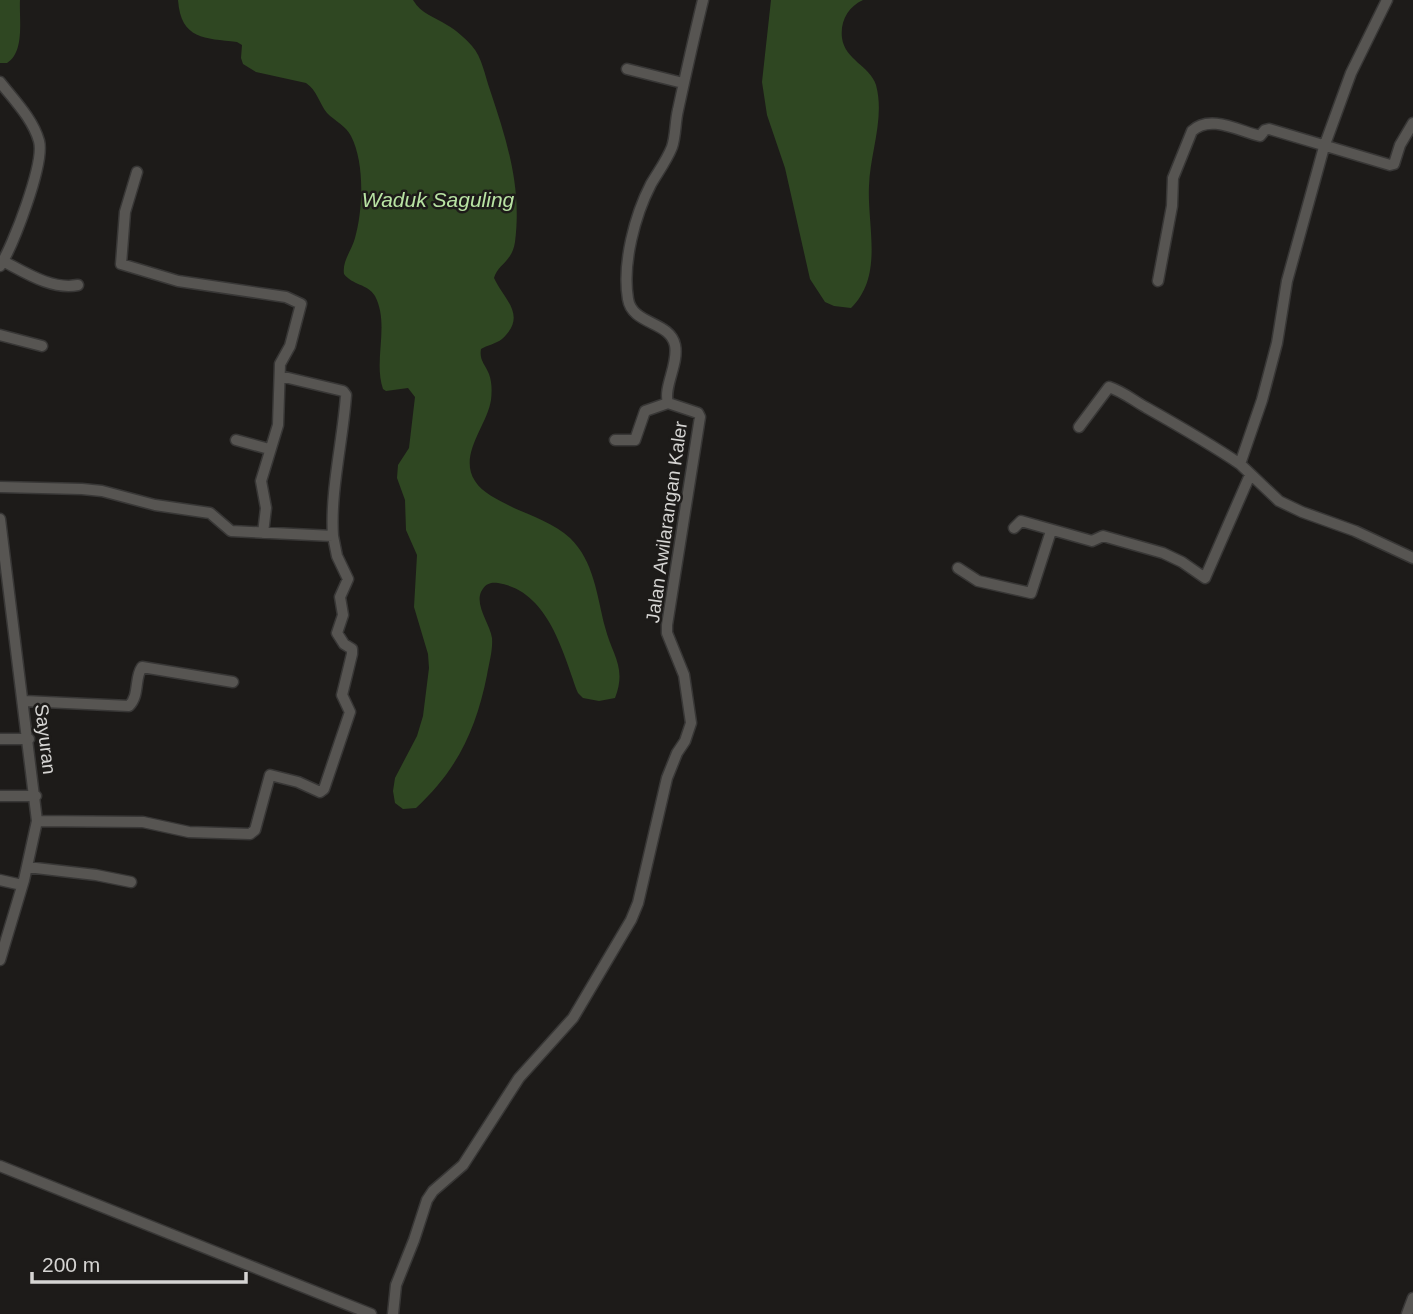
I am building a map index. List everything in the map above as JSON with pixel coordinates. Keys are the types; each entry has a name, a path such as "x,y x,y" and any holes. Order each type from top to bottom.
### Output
{"street":[{"name":"Jalan Awilarangan Kaler","path":"393,1314 396,1285 426,1200 463,1165 519,1078 573,1018 631,920 638,903 667,778 691,723 684,675 667,633 667,625 700,417 698,413 668,403 675,343 663,329 640,317 631,308 628,277 635,223 673,144 683,83 703,0"},
{"path":"1240,464 1262,400 1277,343 1287,281 1324,147 1351,73 1387,0"},
{"path":"627,69 683,83"},
{"path":"0,82 30,120 40,146 38,167 14,239 2,263 56,285 78,285"},
{"path":"1158,281 1172,206 1173,178 1196,127 1212,123 1260,136 1267,129 1393,165 1400,145 1413,123"},
{"path":"137,172 125,212 120,262 125,266 178,281 286,297 300,302 290,346 281,359 278,425 261,481 266,508 263,533"},
{"path":"0,335 42,346"},
{"path":"37,821 143,822 189,832 247,835 255,830 270,775 298,782 320,792 324,789 350,712 342,695 353,651 337,633 344,612 340,597 348,579 337,556 333,536 337,468 346,395 343,391 280,376"},
{"path":"1079,428 1108,387 1121,391 1240,464 1272,496 1285,504 1355,531 1413,558"},
{"path":"615,440 635,440 645,411 668,403"},
{"path":"236,440 270,449"},
{"path":"1014,528 1021,521 1092,541 1101,536 1121,540 1163,553 1205,578 1250,475"},
{"path":"0,487 102,491 155,505 209,513 231,531 333,536"},
{"name":"Sayuran","path":"0,519 37,821 27,867 0,960"},
{"path":"958,568 975,580 1030,594 1052,531"},
{"path":"24,701 129,706 134,701 142,667 233,682"},
{"path":"0,739 29,739"},
{"path":"0,796 36,796"},
{"path":"27,867 131,882"},
{"path":"0,880 22,885"},
{"path":"0,1166 371,1314"},
{"path":"1407,1314 1413,1298"}],"water":[{"path":"0,0 20,0 19,43 13,58 7,63 0,63"},
{"name":"Waduk Saguling","path":"178,0 413,0 424,12 457,32 475,50 502,128 512,164 517,222 513,249 494,278 514,315 510,330 502,339 481,349 492,387 488,410 472,451 471,471 478,486 487,493 557,529 578,547 594,580 605,627 619,669 618,687 615,698 599,701 583,698 578,693 552,626 542,611 530,598 515,588 498,583 488,584 481,592 480,603 491,633 492,647 477,714 454,764 416,808 403,809 395,803 393,791 395,778 417,736 423,716 429,668 428,654 414,607 417,555 406,530 405,500 397,478 398,465 409,448 415,397 408,388 386,391 383,389 380,378 379,307 372,292 344,274 344,265 355,238 360,214 361,173 356,147 349,132 327,113 310,86 256,72 243,64 242,45 205,38 190,30 180,13"},
{"path":"771,0 863,0 853,6 846,15 842,38 852,58 873,78 879,110 869,186 871,266 861,295 851,308 825,302 810,279 785,168 767,115 762,82"}]}
